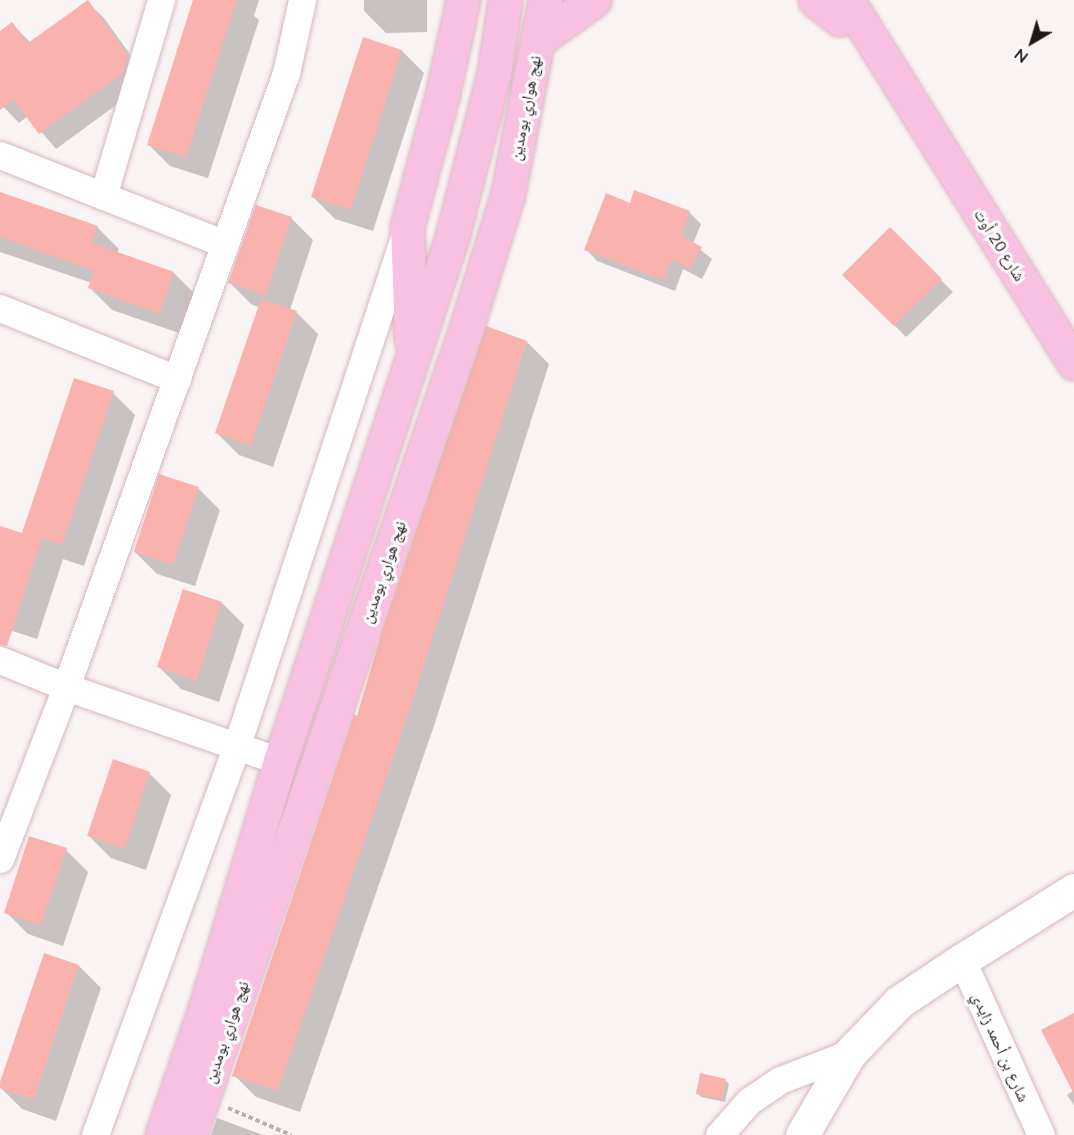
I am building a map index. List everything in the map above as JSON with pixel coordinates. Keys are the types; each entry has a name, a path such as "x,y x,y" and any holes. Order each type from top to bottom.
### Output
{"main road":[{"path":"411,362 407,227 463,0"},
{"name":"نهج هواري بومدين","path":"162,1135 206,1006 280,761 469,179 494,74 505,0"},
{"name":"نهج هواري بومدين","path":"190,1135 466,329 508,193 545,0"},
{"path":"538,40 594,0"},
{"name":"شارع 20 أوت","path":"831,5 925,127 1074,363"}],"street":[{"path":"103,196 161,0"},
{"path":"0,859 66,687 286,73 302,0"},
{"path":"0,155 225,244"},
{"path":"95,1135 236,748 407,227"},
{"path":"0,308 177,379"},
{"path":"0,660 66,687 236,748 280,761"},
{"path":"802,1135 850,1053 899,1002 1074,890"},
{"name":"شارع بن أحمد زايدي","path":"962,960 1041,1135"},
{"path":"719,1135 748,1101 780,1080 850,1053"}],"path":[{"path":"203,1098 291,1135"}],"building":[{"path":"88,0 128,55 123,73 39,134 14,100 0,110 0,31 12,22 28,43"},
{"path":"193,0 237,0 186,157 147,145"},
{"path":"363,37 402,50 351,210 311,197"},
{"path":"634,190 690,211 681,236 702,247 690,269 672,259 664,280 584,250 606,193 630,203"},
{"path":"0,192 98,226 92,243 174,272 160,314 88,288 94,271 0,237"},
{"path":"256,205 292,217 266,295 228,283"},
{"path":"890,227 942,279 894,326 842,275"},
{"path":"261,299 297,311 251,446 215,433"},
{"path":"486,326 527,341 413,700 278,1091 232,1076 354,714 357,716 382,631"},
{"path":"74,378 114,391 62,545 42,538 7,646 0,645 0,526 22,533"},
{"path":"159,474 199,487 173,565 134,552"},
{"path":"183,589 222,602 197,681 157,667"},
{"path":"113,759 150,772 125,849 87,836"},
{"path":"29,836 67,848 41,925 4,913"},
{"path":"44,953 79,965 34,1100 0,1088 0,1082"},
{"path":"1074,1013 1074,1094 1041,1030"},
{"path":"700,1073 726,1079 722,1100 696,1094"}]}
